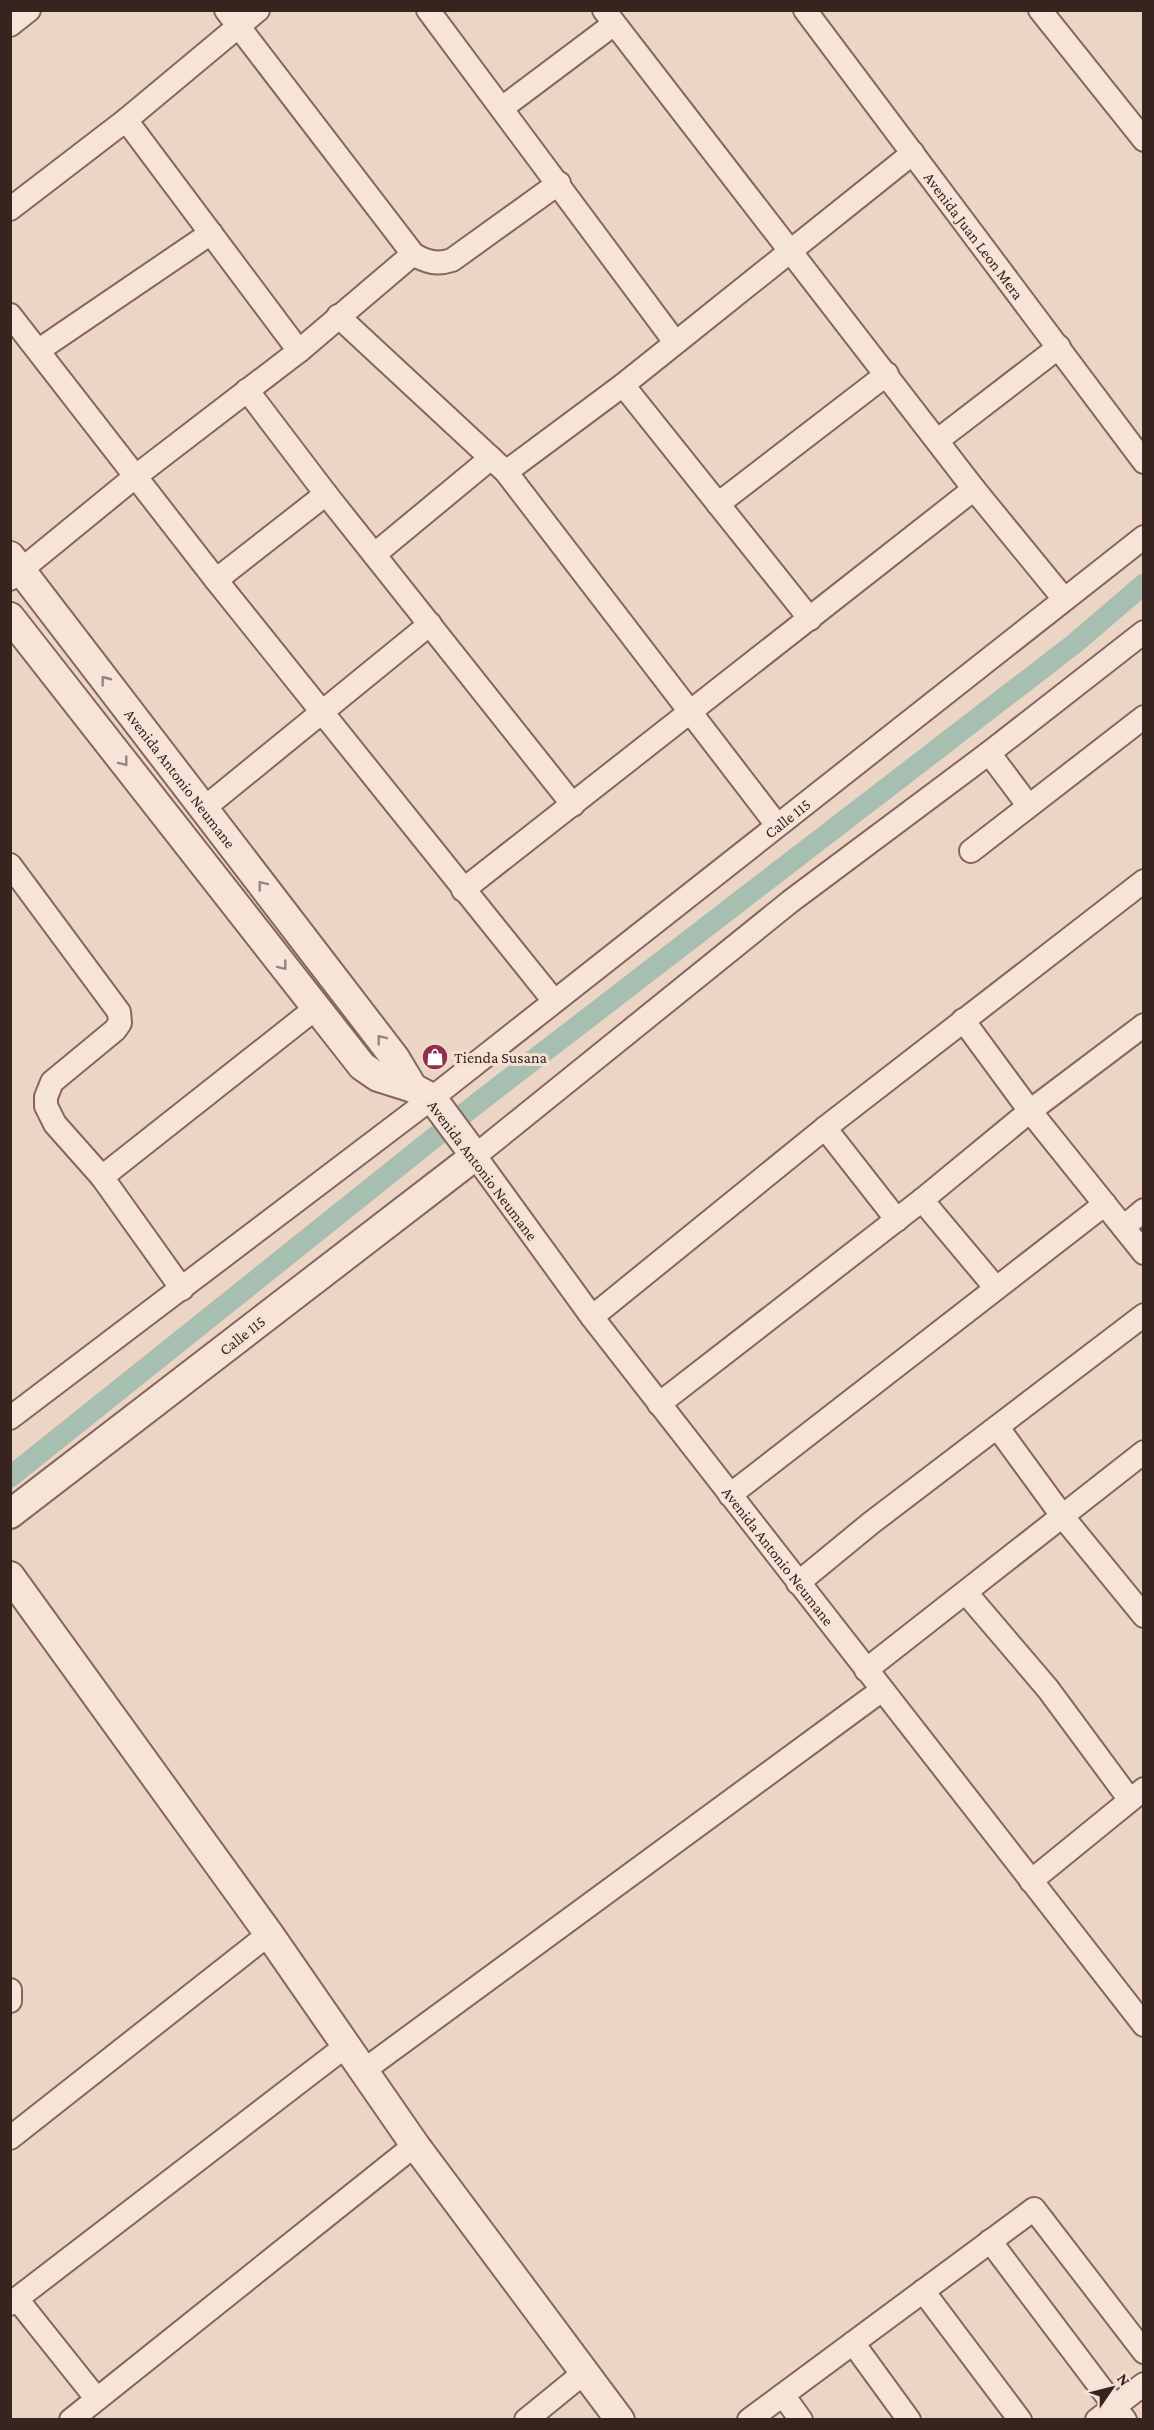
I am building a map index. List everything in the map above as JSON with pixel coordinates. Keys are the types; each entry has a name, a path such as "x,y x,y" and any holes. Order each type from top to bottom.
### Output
{"street":[{"path":"10,25 29,10"},
{"path":"10,209 126,120 232,18 258,10"},
{"path":"428,10 559,183 675,342"},
{"name":"Avenida Juan Leon Mera","path":"805,10 1143,462"},
{"path":"1040,10 1143,140"},
{"path":"502,108 607,14 974,489 1064,599"},
{"path":"232,18 413,255 434,263 452,260 559,183"},
{"path":"126,120 298,351"},
{"path":"375,554 498,465 623,385 914,153"},
{"path":"39,350 211,233"},
{"path":"14,568 298,351 413,255"},
{"path":"10,315 216,580 554,1001"},
{"path":"338,316 498,465 692,712 777,825"},
{"path":"938,440 1059,347"},
{"path":"718,504 887,374"},
{"path":"623,385 810,619"},
{"path":"247,390 326,494 573,805"},
{"path":"463,890 974,489"},
{"path":"216,580 326,494"},
{"name":"Calle 115","path":"10,1418 182,1289 427,1097 554,1001 1143,537"},
{"name":"Avenida Antonio Neumane","path":"14,568 395,1058 471,1151 592,1317 1143,2025"},
{"name":"Avenida Antonio Neumane","path":"10,617 362,1066 378,1077 427,1097"},
{"path":"203,809 430,624"},
{"path":"471,1151 791,901 989,753 1143,632"},
{"path":"971,851 1143,717"},
{"path":"989,753 1028,805"},
{"path":"10,865 119,1012 120,1023 115,1030 52,1082 46,1097 49,1115 102,1177 182,1289"},
{"path":"592,1317 825,1128 1143,881"},
{"path":"102,1177 316,1008"},
{"path":"963,1020 1030,1111 1125,1226 1143,1253"},
{"path":"659,1404 897,1220 1030,1111 1143,1025"},
{"path":"825,1128 897,1220"},
{"name":"Calle 115","path":"10,1514 471,1151"},
{"path":"922,1200 995,1287"},
{"path":"730,1495 995,1287 1105,1204"},
{"path":"1125,1226 1143,1210"},
{"path":"798,1582 871,1523 999,1428 1143,1315"},
{"path":"999,1428 1063,1517 1142,1612"},
{"path":"866,1670 967,1594 1143,1452"},
{"path":"10,1576 269,1934 415,2145 620,2420"},
{"path":"967,1594 1137,1794 1031,1881"},
{"path":"363,2071 882,1690"},
{"path":"10,2138 269,1934"},
{"path":"10,1990 10,2001"},
{"path":"96,2398 14,2302 346,2046"},
{"path":"71,2420 415,2145"},
{"path":"749,2420 1034,2209 1143,2352"},
{"path":"990,2241 1112,2415 1143,2384"},
{"path":"923,2291 1020,2420"},
{"path":"853,2343 909,2420"},
{"path":"526,2420 585,2372"},
{"path":"783,2395 801,2420"}],"waterway":[{"path":"10,1477 475,1105 1074,644 1144,584"}],"place":[{"name":"Tienda Susana","path":"435,1057"}]}
